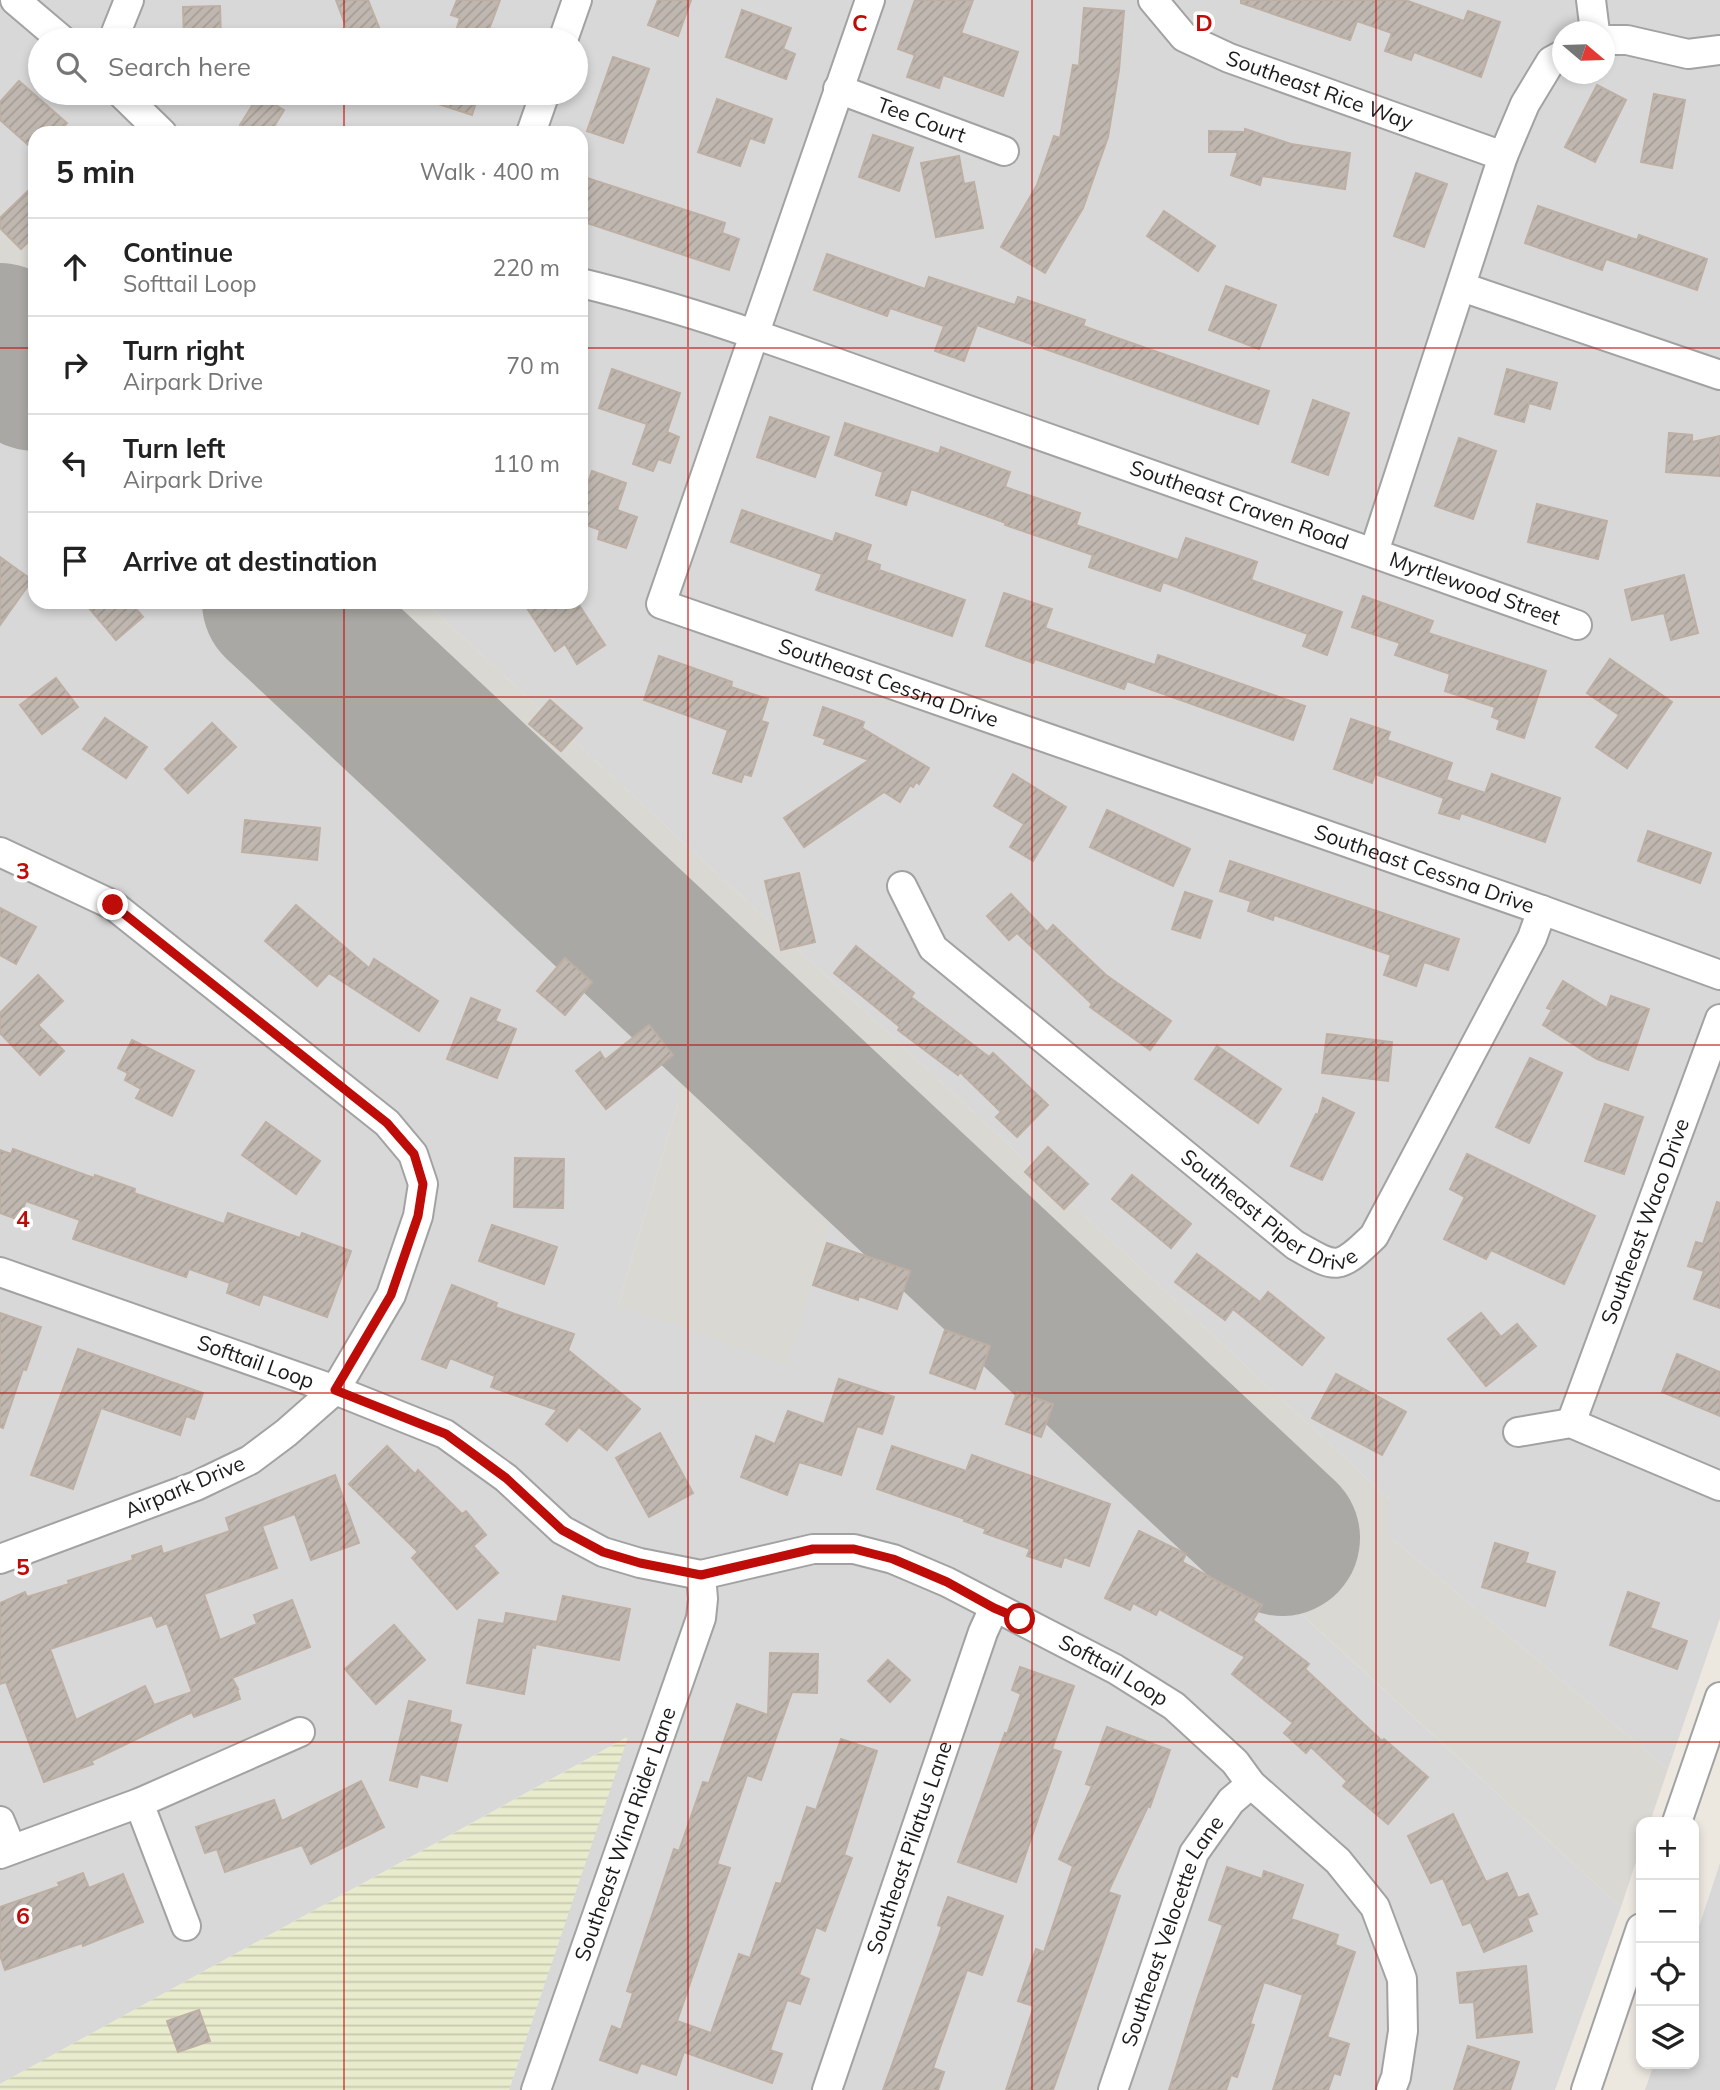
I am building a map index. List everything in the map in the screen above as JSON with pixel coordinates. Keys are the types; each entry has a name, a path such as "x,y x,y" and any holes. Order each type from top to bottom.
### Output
{"street":[{"path":"15,0 48,28"},
{"path":"118,28 129,0"},
{"path":"567,28 577,0"},
{"name":"Southeast Cessna Drive","path":"870,0 661,604 1542,910 1720,975"},
{"name":"Southeast Rice Way","path":"1153,0 1184,37 1229,58 1503,156"},
{"path":"1591,0 1594,21"},
{"path":"1615,40 1688,54 1720,50"},
{"name":"Southeast Craven Road","path":"588,285 643,298 753,335 1374,552 1503,156 1525,104 1552,60"},
{"name":"Tee Court","path":"838,89 1004,151"},
{"path":"133,105 155,126"},
{"path":"533,126 541,105"},
{"path":"1462,287 1720,375"},
{"name":"Myrtlewood Street","path":"1374,552 1577,625"},
{"name":"Airpark Drive","path":"0,852 113,905 387,1123 414,1154 423,1184 414,1229 391,1295 335,1390 250,1460 197,1486 0,1559"},
{"name":"Southeast Piper Drive","path":"902,886 933,948 1295,1245 1327,1264 1349,1260 1374,1236 1532,937 1542,910"},
{"name":"Southeast Waco Drive","path":"1571,1423 1720,1019"},
{"name":"Softtail Loop","path":"0,1272 335,1390 446,1434 506,1478 562,1530 603,1552 652,1566 701,1575 813,1549 854,1549 893,1559 936,1577 1115,1669 1174,1706 1235,1762 1251,1784 1338,1861 1376,1907 1402,1979 1403,2031 1396,2077 1391,2090"},
{"path":"1518,1432 1571,1423 1720,1486"},
{"name":"Southeast Wind Rider Lane","path":"536,2090 701,1618 701,1575"},
{"name":"Southeast Pilatus Lane","path":"827,2090 994,1608"},
{"path":"1679,1817 1720,1697"},
{"path":"0,1821 5,1851 139,1803 300,1732"},
{"name":"Southeast Velocette Lane","path":"1113,2090 1194,1853 1231,1801 1251,1784"},
{"path":"139,1803 186,1926"},
{"path":"1586,2090 1636,1943"}],"shaded area":[{"path":"0,0 1720,0 1720,1618 1668,1769 1390,1537 1390,1500 433,609 588,609 588,126 28,126 28,233 0,207"},
{"path":"0,207 28,233 28,440 0,414"},
{"path":"0,414 28,440 28,609 206,609 664,1035 674,1052 679,1071 679,1100 618,1305 839,1191 1621,1907 1555,2090 509,2090 627,1737 0,2084"},
{"path":"206,609 433,609 1390,1500 1390,1537 1668,1769 1652,1817 1636,1817 1636,1862 1621,1907 840,1191 787,1365 618,1305 679,1100 679,1071 669,1043 651,1020"},
{"path":"1720,1863 1720,2090 1645,2090 1652,2069 1699,2069 1699,1927"}],"green space":[{"path":"628,1737 509,2090 0,2090 0,2084"}],"building":[{"path":"336,0 368,0 379,28 346,28"},
{"path":"457,0 500,0 490,28 457,28 460,18 451,15"},
{"path":"658,0 691,0 678,36 648,25"},
{"path":"915,0 973,0 961,33 1018,52 1003,96 943,75 939,88 907,77 915,55 898,49"},
{"path":"1241,0 1405,0 1464,21 1468,11 1500,22 1481,77 1414,52 1411,60 1385,51 1392,33 1357,21 1350,40 1241,3"},
{"path":"220,6 221,28 184,28 183,7"},
{"path":"1084,8 1124,11 1119,70 1108,137 1083,208 1045,273 1001,247 1037,185 1054,136 1060,138 1073,65 1079,66"},
{"path":"742,10 791,28 783,49 795,54 786,79 726,57"},
{"path":"613,57 649,69 623,143 588,131"},
{"path":"19,81 28,89 28,105 46,105 67,123 64,126 28,126 28,145 0,120 0,102"},
{"path":"1597,85 1626,100 1595,162 1565,147"},
{"path":"1654,94 1685,100 1672,168 1641,162"},
{"path":"717,99 772,119 764,143 750,138 740,166 698,152"},
{"path":"253,105 276,105 284,110 274,126 240,125"},
{"path":"441,105 475,105 472,115"},
{"path":"1245,129 1291,144 1350,153 1345,189 1262,176 1260,185 1231,175 1238,152 1209,152 1209,131 1245,132"},
{"path":"873,135 913,148 899,191 859,177"},
{"path":"959,156 964,184 974,182 983,228 936,237 921,163"},
{"path":"1416,173 1447,184 1424,247 1394,236"},
{"path":"588,178 725,223 722,233 739,239 729,270 588,223"},
{"path":"28,191 28,242 21,249 0,228 0,218"},
{"path":"1538,206 1637,240 1639,235 1707,259 1697,290 1606,259 1602,270 1525,243"},
{"path":"1164,211 1215,246 1198,271 1147,236"},
{"path":"827,254 925,289 929,277 1015,305 1018,297 1085,320 1083,326 1269,391 1258,424 977,325 964,361 935,351 944,326 890,308 887,316 814,290"},
{"path":"1226,286 1276,305 1259,349 1209,330"},
{"path":"612,369 680,393 667,432 679,437 670,463 658,459 653,471 633,464 647,424 599,408"},
{"path":"1507,369 1557,383 1550,409 1529,403 1524,422 1495,414"},
{"path":"1313,400 1349,413 1328,475 1292,462"},
{"path":"770,417 829,437 815,477 757,457"},
{"path":"845,423 939,454 941,447 1010,472 1005,487 1080,513 1076,525 1178,560 1186,538 1257,562 1251,580 1342,612 1327,655 1303,646 1308,634 1163,582 1160,591 1089,567 1093,555 911,489 906,505 876,495 883,472 835,455"},
{"path":"1669,433 1692,435 1692,442 1720,436 1720,476 1666,472"},
{"path":"1459,438 1496,451 1473,519 1435,506"},
{"path":"592,471 626,483 617,510 637,517 626,548 598,539 600,530 588,526 588,483"},
{"path":"1537,504 1607,521 1598,559 1528,542"},
{"path":"742,510 833,542 836,533 871,545 866,560 880,565 879,570 965,600 952,636 816,590 822,574 731,542"},
{"path":"0,557 28,577 28,586 0,625"},
{"path":"1684,575 1698,633 1671,640 1664,613 1632,620 1625,590"},
{"path":"1004,593 1052,609 1045,628 1155,665 1158,655 1305,706 1293,740 1127,681 1124,689 1035,659 1033,663 986,646"},
{"path":"1363,596 1433,621 1428,633 1546,671 1524,738 1497,729 1500,720 1492,717 1495,707 1445,691 1450,674 1395,655 1400,643 1352,627"},
{"path":"90,609 136,609 143,617 116,640"},
{"path":"528,609 582,609 605,645 577,664 565,644 555,651"},
{"path":"659,656 732,682 731,687 768,699 761,721 768,723 751,776 744,774 741,782 713,773 728,730 644,700"},
{"path":"1610,659 1672,702 1627,768 1596,747 1619,715 1587,693"},
{"path":"56,678 78,707 42,734 20,705"},
{"path":"550,700 582,728 561,751 529,724"},
{"path":"823,707 864,722 862,728 929,768 919,784 916,782 913,787 910,785 900,802 884,792 804,847 784,818 869,760 824,744 826,739 814,735"},
{"path":"105,718 147,747 126,778 83,749"},
{"path":"1351,719 1390,732 1387,740 1452,763 1446,780 1485,793 1492,774 1560,798 1545,842 1461,813 1459,819 1439,813 1444,798 1375,774 1372,783 1334,769"},
{"path":"212,723 236,747 188,793 165,769"},
{"path":"1013,774 1066,807 1033,861 1010,847 1024,824 994,806"},
{"path":"1107,810 1190,849 1173,886 1090,847"},
{"path":"245,820 320,828 317,860 242,852"},
{"path":"1648,831 1711,853 1700,883 1638,861"},
{"path":"1230,861 1459,939 1448,970 1424,962 1416,986 1384,975 1391,955 1274,915 1273,920 1248,911 1251,901 1220,891"},
{"path":"799,873 815,942 781,950 765,881"},
{"path":"1185,892 1212,901 1200,938 1172,929"},
{"path":"1011,894 1047,932 1053,925 1106,975 1171,1021 1150,1050 1090,1007 1092,1004 1017,933 1009,940 987,916"},
{"path":"296,905 369,968 374,959 438,1001 419,1031 329,973 317,986 265,941"},
{"path":"0,908 36,927 16,964 0,955"},
{"path":"856,946 914,993 911,997 989,1057 993,1053 1048,1105 1017,1137 996,1117 1001,1112 960,1072 958,1075 898,1030 900,1027 834,973"},
{"path":"565,958 592,982 565,1015 537,991"},
{"path":"38,975 63,1001 38,1025 64,1051 40,1075 0,1033 0,1013"},
{"path":"1563,981 1607,1008 1611,996 1649,1009 1628,1070 1597,1059 1543,1025 1552,1010 1547,1008"},
{"path":"471,998 500,1010 495,1021 516,1029 497,1078 447,1059"},
{"path":"649,1025 673,1055 606,1109 576,1071 600,1052 605,1060"},
{"path":"1327,1034 1392,1042 1388,1081 1322,1073"},
{"path":"132,1040 194,1071 172,1116 136,1098 141,1089 125,1080 128,1073 118,1068"},
{"path":"1217,1046 1281,1089 1258,1123 1195,1079"},
{"path":"1530,1058 1562,1073 1529,1143 1496,1127"},
{"path":"1323,1098 1354,1113 1322,1180 1291,1166 1316,1114 1318,1115"},
{"path":"1605,1104 1643,1117 1624,1174 1585,1161"},
{"path":"266,1122 320,1161 296,1194 242,1155"},
{"path":"1048,1147 1088,1184 1064,1209 1025,1172"},
{"path":"13,1149 94,1178 95,1175 135,1189 134,1193 224,1224 228,1213 300,1238 302,1233 351,1251 327,1317 263,1294 259,1305 227,1293 230,1283 189,1269 186,1277 73,1239 80,1220 26,1201 19,1220 0,1213 0,1150 11,1154"},
{"path":"1467,1154 1595,1216 1564,1284 1491,1250 1486,1259 1444,1239 1465,1197 1450,1189"},
{"path":"515,1158 564,1159 563,1208 514,1207"},
{"path":"1132,1175 1191,1224 1171,1248 1112,1199"},
{"path":"1717,1202 1720,1203 1720,1308 1694,1299 1704,1271 1688,1266 1696,1242 1703,1244"},
{"path":"492,1225 557,1247 544,1284 479,1261"},
{"path":"827,1243 910,1271 897,1309 813,1285"},
{"path":"1197,1254 1260,1302 1268,1292 1324,1338 1302,1365 1233,1309 1225,1320 1175,1282"},
{"path":"452,1285 497,1303 495,1307 574,1334 568,1350 640,1409 607,1450 579,1427 567,1441 546,1424 557,1410 491,1387 495,1376 450,1358 446,1368 422,1359"},
{"path":"0,1313 41,1327 3,1428 0,1427"},
{"path":"1481,1313 1501,1337 1517,1324 1536,1346 1486,1386 1448,1339"},
{"path":"945,1330 990,1346 975,1389 930,1373"},
{"path":"78,1349 203,1393 194,1419 186,1416 180,1435 101,1408 73,1489 31,1475"},
{"path":"1677,1354 1720,1372 1720,1416 1662,1392"},
{"path":"1336,1374 1406,1412 1382,1455 1312,1418"},
{"path":"839,1379 894,1397 882,1434 857,1426 841,1475 799,1462 787,1495 741,1477 756,1436 775,1444 788,1411 824,1424"},
{"path":"1017,1392 1053,1404 1041,1437 1006,1424"},
{"path":"660,1433 693,1493 649,1517 616,1458"},
{"path":"387,1446 415,1474 418,1470 462,1514 466,1511 486,1535 473,1546 498,1573 457,1609 412,1558 418,1552 349,1484"},
{"path":"892,1446 966,1471 972,1455 1110,1504 1089,1566 1064,1557 1061,1567 1027,1556 1030,1549 984,1533 986,1529 964,1521 965,1519 877,1489"},
{"path":"335,1475 359,1543 311,1560 295,1514 262,1526 277,1568 204,1594 220,1640 257,1624 254,1615 292,1600 310,1647 232,1678 240,1699 194,1717 192,1712 91,1761 93,1764 44,1782 6,1682 0,1684 0,1603 25,1592 27,1597 69,1584 68,1581 133,1560 132,1556 161,1546 163,1554 230,1531 226,1518","holes":["152,1615 157,1627 167,1623 192,1692 154,1705 145,1686 76,1720 50,1649"]},
{"path":"1139,1531 1186,1554 1182,1562 1262,1605 1253,1620 1309,1664 1305,1669 1382,1741 1384,1739 1428,1777 1388,1824 1343,1786 1347,1781 1311,1747 1306,1753 1284,1733 1293,1723 1232,1674 1245,1657 1159,1609 1156,1615 1133,1603 1130,1610 1105,1598"},
{"path":"1495,1543 1528,1553 1525,1563 1555,1572 1545,1606 1482,1587"},
{"path":"1628,1592 1659,1603 1650,1628 1687,1641 1677,1669 1610,1645"},
{"path":"563,1596 630,1609 619,1660 536,1644 535,1648 532,1647 524,1694 467,1683 479,1620 504,1624 506,1613 557,1622"},
{"path":"394,1625 425,1660 376,1704 345,1669"},
{"path":"770,1653 818,1654 817,1693 792,1692 761,1780 747,1775 717,1864 730,1868 677,2021 711,2033 739,1954 750,1958 776,1883 781,1884 807,1807 816,1810 841,1739 877,1751 844,1855 852,1858 825,1931 816,1927 799,1975 809,1979 800,2004 787,2000 770,2050 782,2054 772,2083 684,2052 676,2075 641,2063 637,2073 600,2060 612,2026 621,2030 633,1993 627,1991 674,1849 679,1851 703,1782 709,1783 737,1704 768,1715"},
{"path":"888,1660 910,1680 890,1702 868,1681"},
{"path":"1020,1667 1074,1686 1052,1749 1061,1752 1016,1882 958,1862 1021,1694 1012,1690"},
{"path":"409,1701 451,1711 449,1722 461,1725 447,1781 420,1774 417,1787 390,1780"},
{"path":"1107,1727 1170,1750 1150,1807 1148,1806 1108,1892 1120,1896 1053,2090 1006,2090 1034,2006 1018,2001 1036,1949 1044,1952 1073,1866 1059,1859 1092,1786 1086,1784"},
{"path":"361,1781 384,1827 311,1864 302,1845 225,1872 217,1849 205,1853 196,1827 274,1800 282,1821"},
{"path":"1453,1814 1486,1882 1507,1873 1518,1898 1528,1894 1537,1914 1527,1918 1532,1931 1484,1952 1471,1922 1463,1925 1443,1878 1431,1883 1408,1836"},
{"path":"1227,1867 1262,1879 1264,1871 1303,1885 1291,1919 1338,1935 1335,1945 1355,1952 1327,2037 1349,2044 1340,2075 1334,2073 1328,2090 1273,2090 1303,1995 1264,1982 1250,2024 1254,2025 1237,2077 1231,2075 1226,2090 1169,2090 1223,1925 1209,1920"},
{"path":"83,1873 89,1888 123,1874 143,1922 83,1946 82,1943 5,1970 0,1955 0,1907 60,1886 58,1883"},
{"path":"948,1897 1003,1916 982,1975 967,1970 933,2068 944,2072 938,2090 883,2090 942,1927 938,1925"},
{"path":"1526,1966 1532,2032 1477,2038 1474,2002 1460,2003 1457,1973"},
{"path":"199,2010 210,2041 178,2052 167,2021"},
{"path":"1468,2046 1519,2062 1510,2090 1454,2090"}],"runway":[{"path":"0,341 28,367"},
{"path":"287,609 1282,1538"}],"route":[{"path":"113,905 387,1123 414,1154 423,1184 418,1216 391,1295 335,1390 446,1434 506,1478 562,1530 603,1552 640,1563 701,1575 813,1549 854,1549 893,1559 947,1582 1020,1619"}]}
